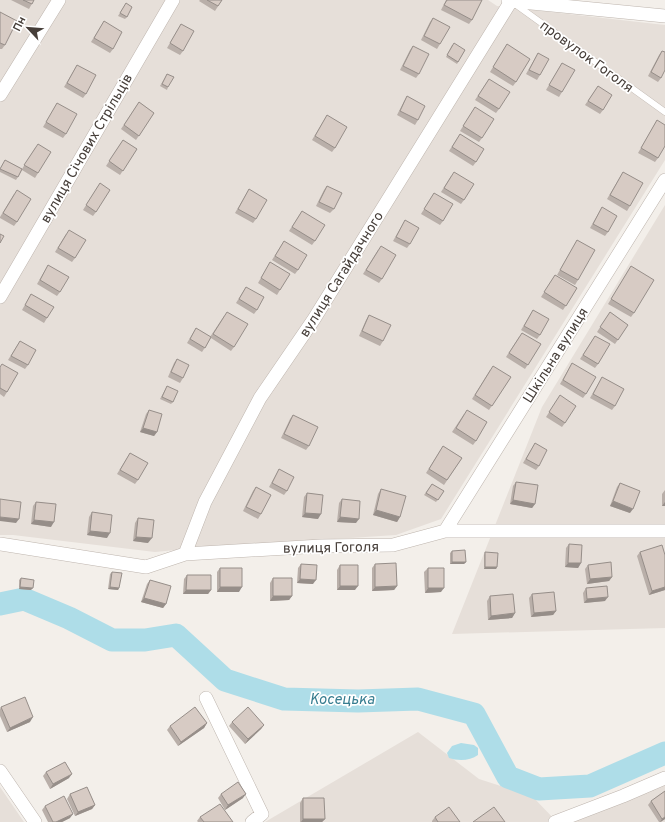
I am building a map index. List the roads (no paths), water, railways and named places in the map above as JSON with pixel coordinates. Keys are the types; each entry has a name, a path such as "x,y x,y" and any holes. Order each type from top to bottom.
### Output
{"street":[{"path":"0,95 59,0"},
{"name":"вулиця Січових Стрільців","path":"0,297 173,0"},
{"path":"510,1 665,16"},
{"name":"вулиця Сагайдачного","path":"184,554 205,502 260,398 314,320 510,1"},
{"name":"Шкільна вулиця","path":"445,530 665,180"},
{"name":"вулиця Гоголя","path":"0,544 146,567 184,554 321,546 393,546 445,530 665,531"},
{"path":"206,698 262,814 252,822"},
{"path":"0,771 35,822"},
{"path":"555,822 665,778"}],"lane":[{"name":"провулок Гоголя","path":"510,1 665,112"}],"water":[{"path":"461,743 474,745 478,748 478,755 464,760 449,758 447,753 452,746"}],"waterway":[{"name":"Косецька","path":"0,604 24,599 69,618 112,640 145,640 176,635 225,680 284,699 358,701 418,699 474,714 508,777 539,789 590,786 665,753"}]}
